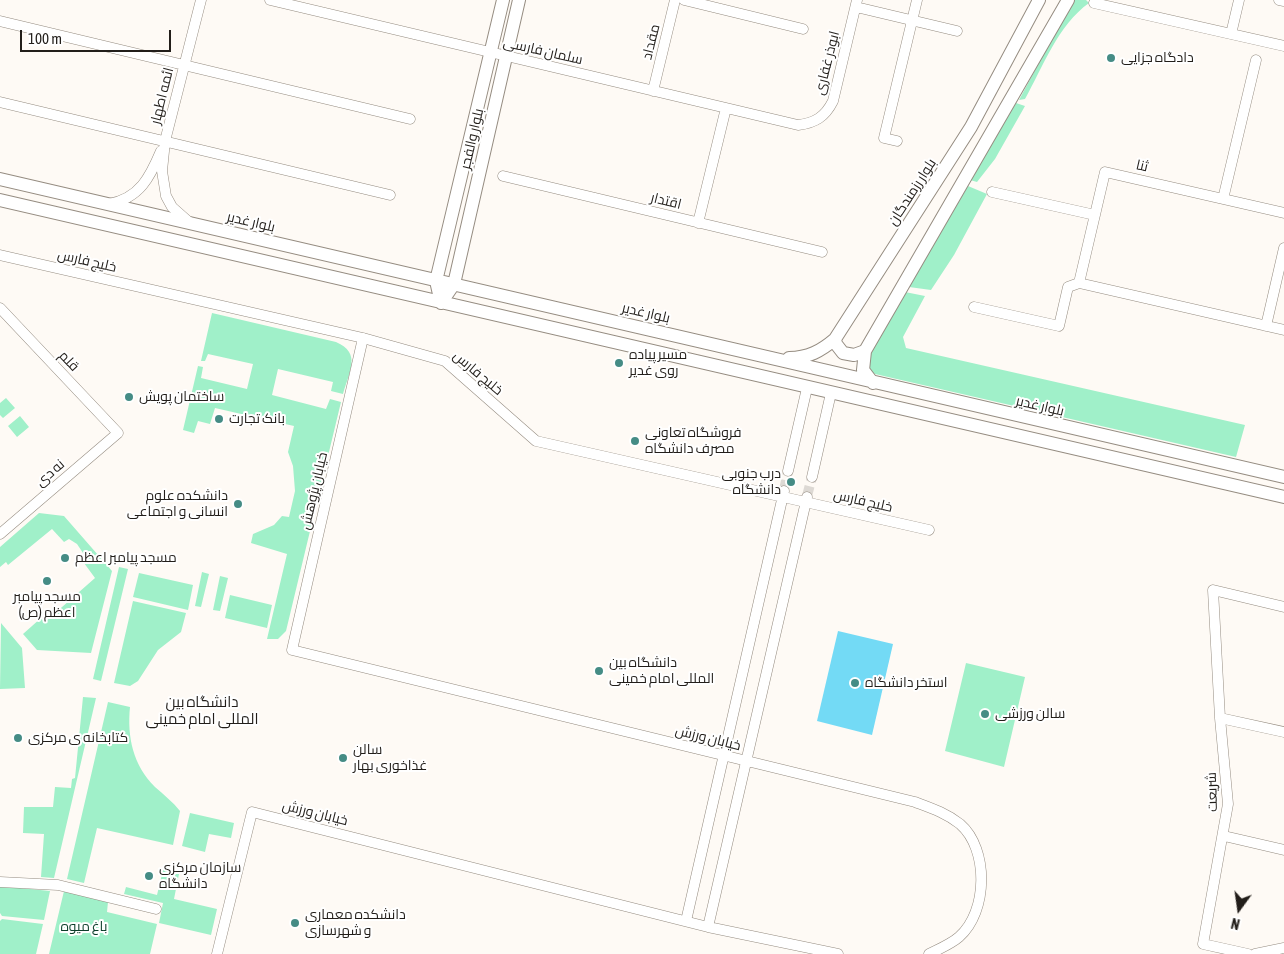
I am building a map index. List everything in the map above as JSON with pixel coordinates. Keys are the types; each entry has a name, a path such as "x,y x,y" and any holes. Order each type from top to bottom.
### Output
{"main road":[{"name":"بلوار والفجر","path":"436,281 503,0"},
{"name":"بلوار والفجر","path":"454,284 519,0"},
{"name":"بلوار رزمندگان","path":"776,358 812,355 824,349 836,339 971,127 1039,0"},
{"path":"874,383 863,370 865,351 1068,0"},
{"name":"بلوار غدیر","path":"0,180 1284,477"},
{"path":"0,200 1284,498"},
{"path":"436,281 441,303"},
{"path":"441,303 454,284"},
{"path":"836,339 839,349 843,353 854,355 865,351"},
{"path":"1170,471 1174,452"}],"street":[{"name":"ائمه اطهار","path":"191,224 172,207 166,196 162,170 165,141 201,0"},
{"name":"سلمان فارسی","path":"270,0 290,2 506,57 798,125 810,123"},
{"name":"مقداد","path":"653,91 675,0"},
{"path":"684,0 803,29"},
{"path":"897,141 884,138 917,0"},
{"path":"1231,34 1239,0"},
{"path":"1279,0 1284,1"},
{"path":"856,3 957,31"},
{"name":"ابوذر غفاری","path":"810,123 828,111 833,101 856,3"},
{"path":"1094,3 1284,46"},
{"path":"0,21 410,119"},
{"path":"1223,199 1256,60"},
{"path":"0,102 390,195"},
{"path":"698,223 726,108"},
{"name":"ائمه اطهار","path":"106,204 130,197 139,190 147,181 165,141"},
{"name":"ثنا","path":"1079,283 1105,172 1284,214"},
{"name":"اقتدار","path":"504,176 822,252"},
{"path":"992,192 1095,215"},
{"path":"1266,326 1284,248"},
{"name":"خلیج فارس","path":"0,255 363,338 445,362 536,441 783,493 929,530"},
{"path":"974,307 1058,326 1068,288 1079,283 1284,330"},
{"name":"قلم","path":"0,308 118,433"},
{"name":"خیابان پژوهش","path":"292,650 363,338"},
{"path":"788,471 807,388"},
{"path":"812,478 831,393"},
{"name":"نه دی","path":"0,534 118,433"},
{"path":"686,921 783,493"},
{"path":"708,927 807,499"},
{"name":"شریعت","path":"1248,954 1203,944 1224,836 1228,804 1220,718 1213,590 1284,607"},
{"name":"خیابان ورزش","path":"292,650 915,802 941,811 961,826 975,848 981,868 982,895 973,918 961,936 929,954"},
{"path":"1220,718 1284,732"},
{"name":"خیابان ورزش","path":"217,954 252,812 708,927 838,954"},
{"path":"1224,836 1284,850"},
{"path":"0,882 58,885 156,908"},
{"path":"1255,954 1284,948"}],"green space":[{"path":"1073,0 1086,0 1089,3 1068,23 1052,47 1025,99 1019,100"},
{"path":"1016,103 1025,106 995,159 977,182 970,180"},
{"path":"968,186 987,194 954,255 931,290 909,287"},
{"path":"905,292 925,296 903,337 906,348 1245,425 1236,457 875,374 867,370 870,348"},
{"path":"212,313 336,342 344,346 351,357 352,364 343,394 331,391 333,382 278,369 272,395 326,409 330,399 341,402 286,631 278,639 267,639 287,554 251,543 253,534 274,525 282,516 289,517 295,491 293,466 288,452 294,426 215,408 210,424 198,421 194,433 183,430 198,366 203,367 201,378 247,389 253,364 208,354 205,361 201,361"},
{"path":"6,398 15,408 3,418 0,415 0,403"},
{"path":"20,416 29,427 17,437 8,426"},
{"path":"39,513 64,516 112,571 91,653 37,650 23,634 41,618 45,622 95,578 84,563 87,559 77,544 69,539 64,542 52,529 8,565 6,562 0,567 0,547"},
{"path":"119,567 128,569 101,681 93,679"},
{"path":"202,572 209,574 201,607 195,606"},
{"path":"139,573 193,585 188,610 133,597"},
{"path":"220,576 228,578 220,611 213,610"},
{"path":"230,595 272,605 267,628 225,618"},
{"path":"133,601 186,613 181,632 158,650 138,681 130,686 114,683"},
{"path":"1,623 22,648 25,688 0,689"},
{"name":"سالن ورزشی","path":"966,663 1025,677 1004,767 945,751"},
{"path":"83,697 96,698 54,878 41,877 44,834 23,833 24,807 53,807 55,787 71,788 72,779 75,778"},
{"path":"108,702 130,707 131,740 141,769 155,787 180,811 173,845 97,828 84,883 67,879"},
{"path":"190,813 234,823 231,838 209,834 205,852 182,846"},
{"path":"163,870 179,874 174,899 217,909 211,935 159,923 163,903 124,894 126,887 157,895"},
{"path":"0,886 50,891 44,920 2,916 0,913"},
{"name":"باغ میوه","path":"64,891 108,902 107,912 157,924 150,954 49,954"},
{"path":"2,919 43,924 36,954 0,954 0,921"}],"water":[{"name":"استخر دانشگاه","path":"838,631 893,644 872,735 817,721"}],"tunnel":[{"path":"784,490 788,471"},
{"path":"807,496 812,477"}],"place":[{"name":"دادگاه جزایی","path":"1111,58"},
{"name":"مسیر پیاده روی غدیر","path":"619,363"},
{"name":"ساختمان پویش","path":"129,397"},
{"name":"بانک تجارت","path":"219,419"},
{"name":"فروشگاه تعاونی مصرف دانشگاه","path":"635,441"},
{"name":"درب جنوبی دانشگاه","path":"791,482"},
{"name":"دانشکده علوم انسانی و اجتماعی","path":"238,504"},
{"name":"مسجد پیامبر اعظم","path":"65,558"},
{"name":"مسجد پیامبر اعظم (ص)","path":"47,581"},
{"name":"دانشگاه بین المللی امام خمینی","path":"599,671"},
{"name":"استخر دانشگاه","path":"855,683"},
{"name":"سالن ورزشی","path":"985,714"},
{"name":"کتابخانه ی مرکزی","path":"18,738"},
{"name":"سالن غذاخوری بهار","path":"343,758"},
{"name":"سازمان مرکزی دانشگاه","path":"149,876"},
{"name":"دانشکده معماری و شهرسازی","path":"295,923"}],"district":[{"name":"دانشگاه بین المللی امام خمینی","path":"202,710"}]}
